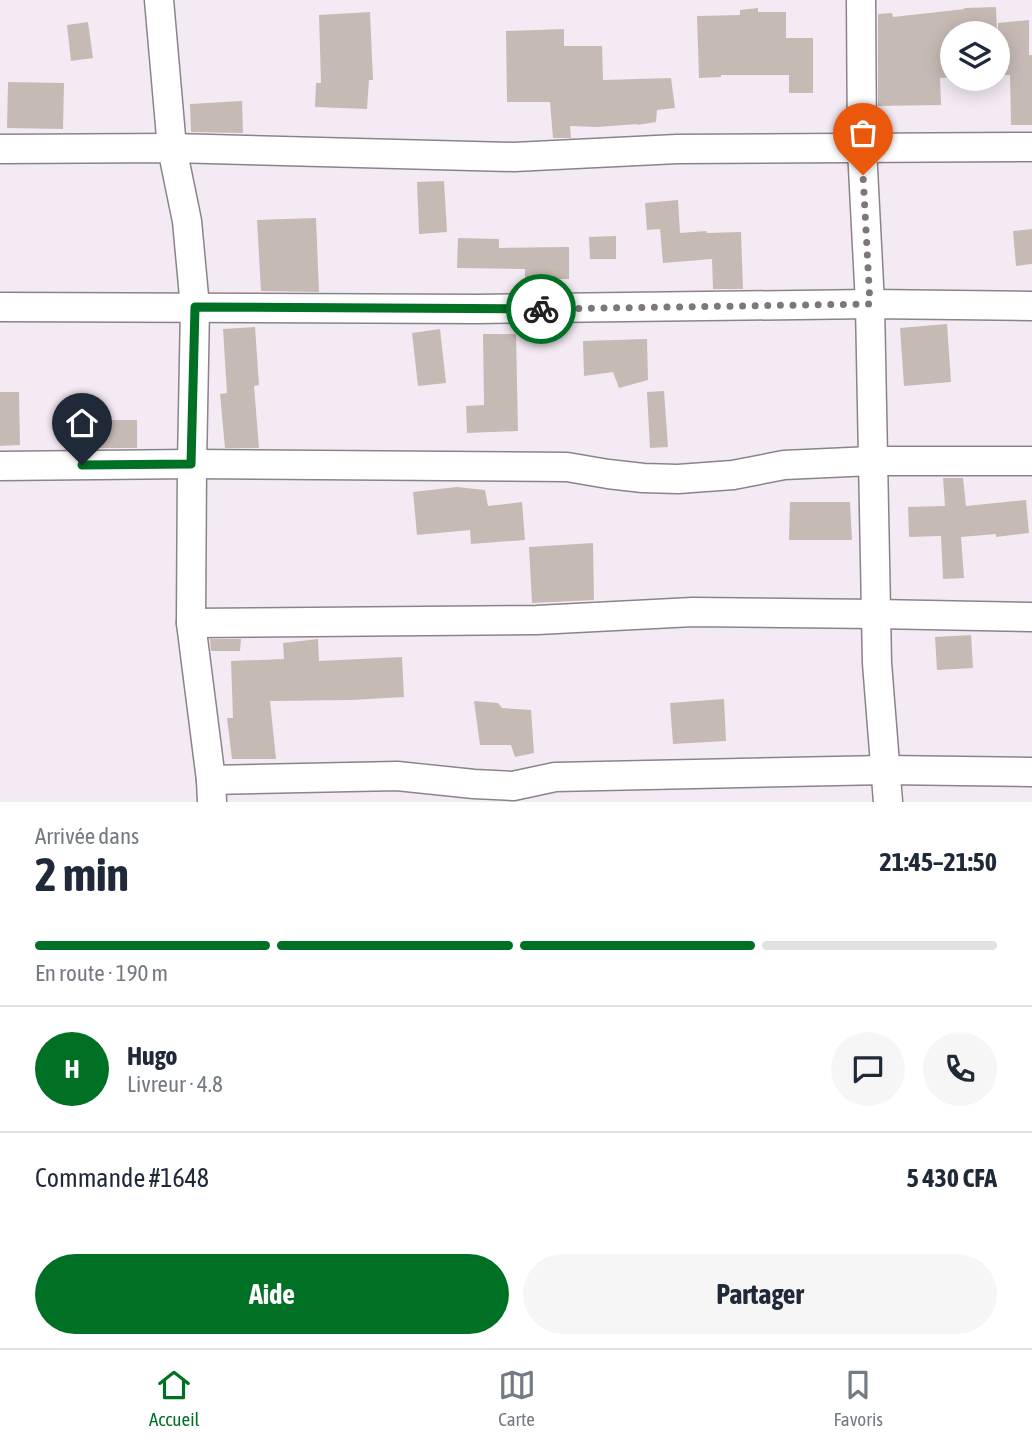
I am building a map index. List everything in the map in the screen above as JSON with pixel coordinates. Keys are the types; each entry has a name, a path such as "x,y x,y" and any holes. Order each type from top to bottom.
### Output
{"street":[{"path":"159,0 172,148 187,221 195,307 191,623 211,791 397,776 513,786 555,777 885,770 1032,772"},
{"path":"861,0 862,149 870,304 877,663 888,802"},
{"path":"0,149 172,148 514,157 677,149 1032,147"},
{"path":"0,307 478,309 870,304 1032,306"},
{"path":"0,466 191,464 567,467 643,478 678,479 733,475 784,465 872,461 1032,461"},
{"path":"191,623 537,620 693,612 1032,617"}],"building":[{"path":"996,7 997,21 940,21 941,105 878,106 878,14 892,13 893,17"},
{"path":"758,8 758,12 786,12 786,38 813,38 813,93 789,93 789,75 721,75 699,78 697,16 740,15 740,10"},
{"path":"370,12 373,80 369,80 367,109 315,107 316,83 321,83 319,15"},
{"path":"1029,20 1032,125 1011,125 1010,22"},
{"path":"88,22 93,58 71,61 67,25"},
{"path":"564,29 564,46 602,46 603,80 671,78 675,108 657,110 656,122 598,127 570,126 571,138 553,138 550,102 507,102 506,31"},
{"path":"8,82 64,83 63,129 7,128"},
{"path":"242,101 243,133 191,132 190,104"},
{"path":"444,181 447,232 419,234 417,182"},
{"path":"678,200 680,233 741,232 743,289 713,289 712,259 663,263 660,229 647,230 645,203"},
{"path":"316,218 319,292 261,291 257,220"},
{"path":"1032,229 1032,264 1016,266 1013,231"},
{"path":"616,236 616,259 590,259 589,237"},
{"path":"458,238 499,239 499,248 569,247 569,279 554,279 554,287 525,287 525,269 457,268"},
{"path":"947,324 951,382 904,386 900,328"},
{"path":"255,327 259,385 254,386 259,448 225,448 220,394 227,393 223,329"},
{"path":"440,329 446,383 418,386 412,333"},
{"path":"483,334 516,334 518,431 467,433 466,406 484,405"},
{"path":"647,339 648,380 619,388 613,372 584,376 583,341"},
{"path":"664,391 668,447 650,448 647,392"},
{"path":"0,392 19,392 20,445 0,446"},
{"path":"88,420 137,420 137,448 88,448"},
{"path":"943,478 963,478 966,506 1026,500 1029,533 961,537 964,578 943,579 941,536 909,537 908,507 945,506"},
{"path":"457,487 485,490 488,506 522,502 525,540 471,544 470,530 417,535 413,492"},
{"path":"790,502 850,502 852,540 789,540"},
{"path":"593,543 594,600 532,603 529,547"},
{"path":"971,635 973,668 937,670 935,637"},
{"path":"210,639 241,639 240,651 211,651"},
{"path":"318,639 319,661 402,657 404,697 270,701 276,759 232,759 227,718 233,718 231,661 284,659 283,643"},
{"path":"724,699 726,741 673,744 670,703"},
{"path":"474,701 498,703 502,708 531,710 534,753 515,757 511,745 480,745"}],"way so far":[{"path":"541,309 870,304 863,175"}],"route":[{"path":"82,465 191,464 195,307 541,309"}]}
